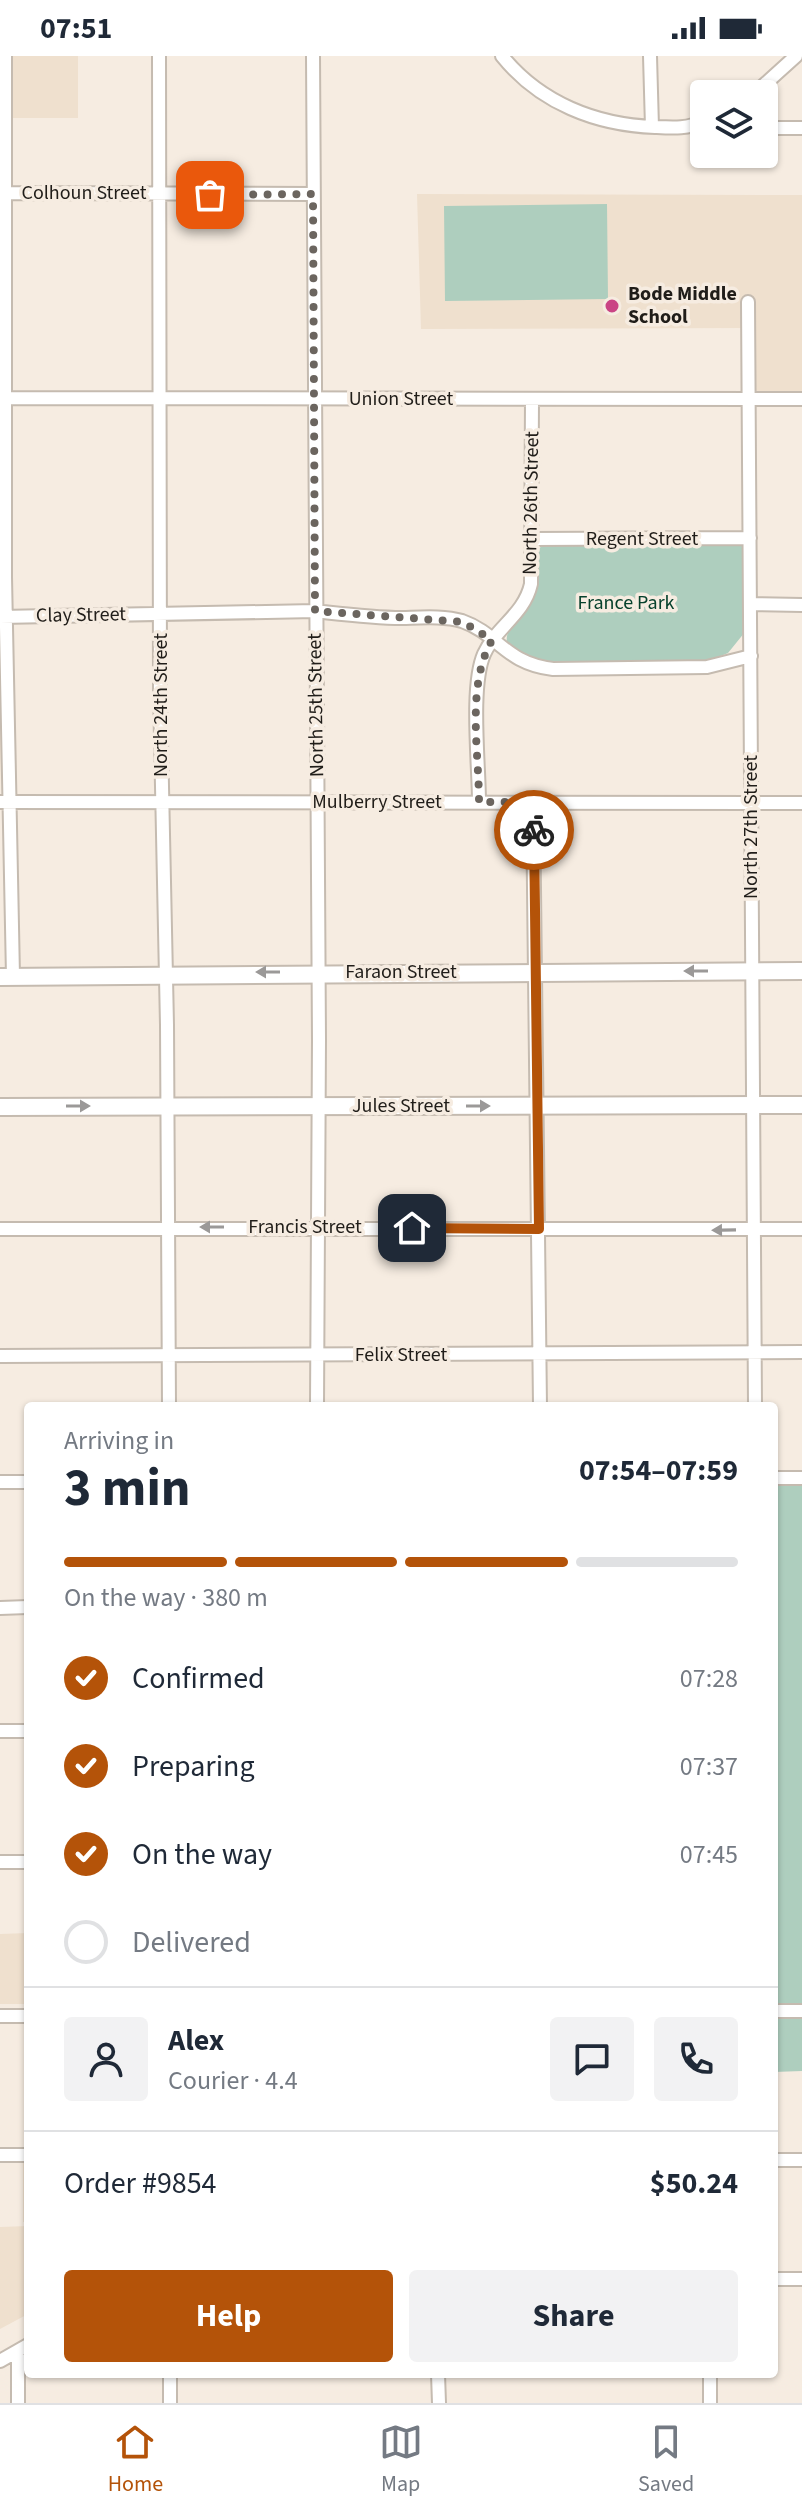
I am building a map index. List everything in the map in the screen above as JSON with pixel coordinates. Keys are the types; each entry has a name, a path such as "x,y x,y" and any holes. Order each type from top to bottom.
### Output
{"main road":[{"name":"Faraon Street","path":"6,976 802,971"},
{"name":"Jules Street","path":"0,1107 802,1105"}],"street":[{"path":"5,56 3,617 6,976"},
{"name":"North 24th Street","path":"159,56 159,399 169,1402"},
{"name":"North 25th Street","path":"313,56 319,1106 317,1402"},
{"path":"502,56 525,80 581,114 610,124 689,128"},
{"path":"650,56 652,127"},
{"path":"769,80 796,56"},
{"path":"778,128 802,128"},
{"name":"Colhoun Street","path":"4,193 313,194"},
{"name":"North 27th Street","path":"748,302 755,1402"},
{"name":"Union Street","path":"3,398 802,399"},
{"name":"North 26th Street","path":"479,802 479,678 483,656 492,640 528,597 533,539 532,400"},
{"name":"Regent Street","path":"533,539 750,538"},
{"path":"751,604 802,605"},
{"name":"Clay Street","path":"3,617 315,611 453,620 463,622 492,640"},
{"path":"492,640 531,666 584,669 707,667 751,656"},
{"name":"Mulberry Street","path":"5,802 802,803"},
{"path":"533,802 540,1402"},
{"name":"Francis Street","path":"0,1229 802,1229"},
{"name":"Felix Street","path":"0,1356 802,1352"},
{"path":"778,1478 802,1478"},
{"path":"0,1482 24,1482"},
{"path":"0,1608 24,1607"},
{"path":"0,1731 24,1731"},
{"path":"0,1862 24,1862"},
{"path":"778,2011 802,2011"},
{"path":"0,2016 24,2016"},
{"path":"0,2155 24,2155"},
{"path":"778,2160 802,2160"},
{"path":"778,2279 802,2279"},
{"path":"0,2361 23,2348"},
{"path":"18,2403 23,2348"},
{"path":"170,2378 170,2403"},
{"path":"438,2378 439,2403"},
{"path":"710,2378 710,2403"}],"shaded area":[{"path":"9,56 78,56 78,118 10,118"},
{"name":"Bode Middle School","path":"417,194 802,195 802,396 756,392 753,328 421,329"},
{"path":"0,625 3,631 0,797"},
{"path":"24,1933 24,2004 0,2004 0,1934"},
{"path":"23,2160 24,2160 24,2222"},
{"path":"24,2226 24,2316 0,2329 0,2227"}],"green space":[{"path":"607,204 608,299 445,301 444,206"},
{"name":"France Park","path":"546,543 744,545 745,632 728,653 711,660 538,662 508,647 507,635 529,602 537,550"},
{"path":"778,1485 802,1485 802,2003 778,2003"},
{"path":"778,2019 802,2019 802,2071 778,2072"}],"way so far":[{"path":"210,195 313,194 315,611 463,622 492,640 483,656 479,678 479,802 533,802 534,830"}],"place":[{"name":"Bode Middle School","path":"612,306"}],"route":[{"path":"412,1228 539,1229 534,830"}]}
